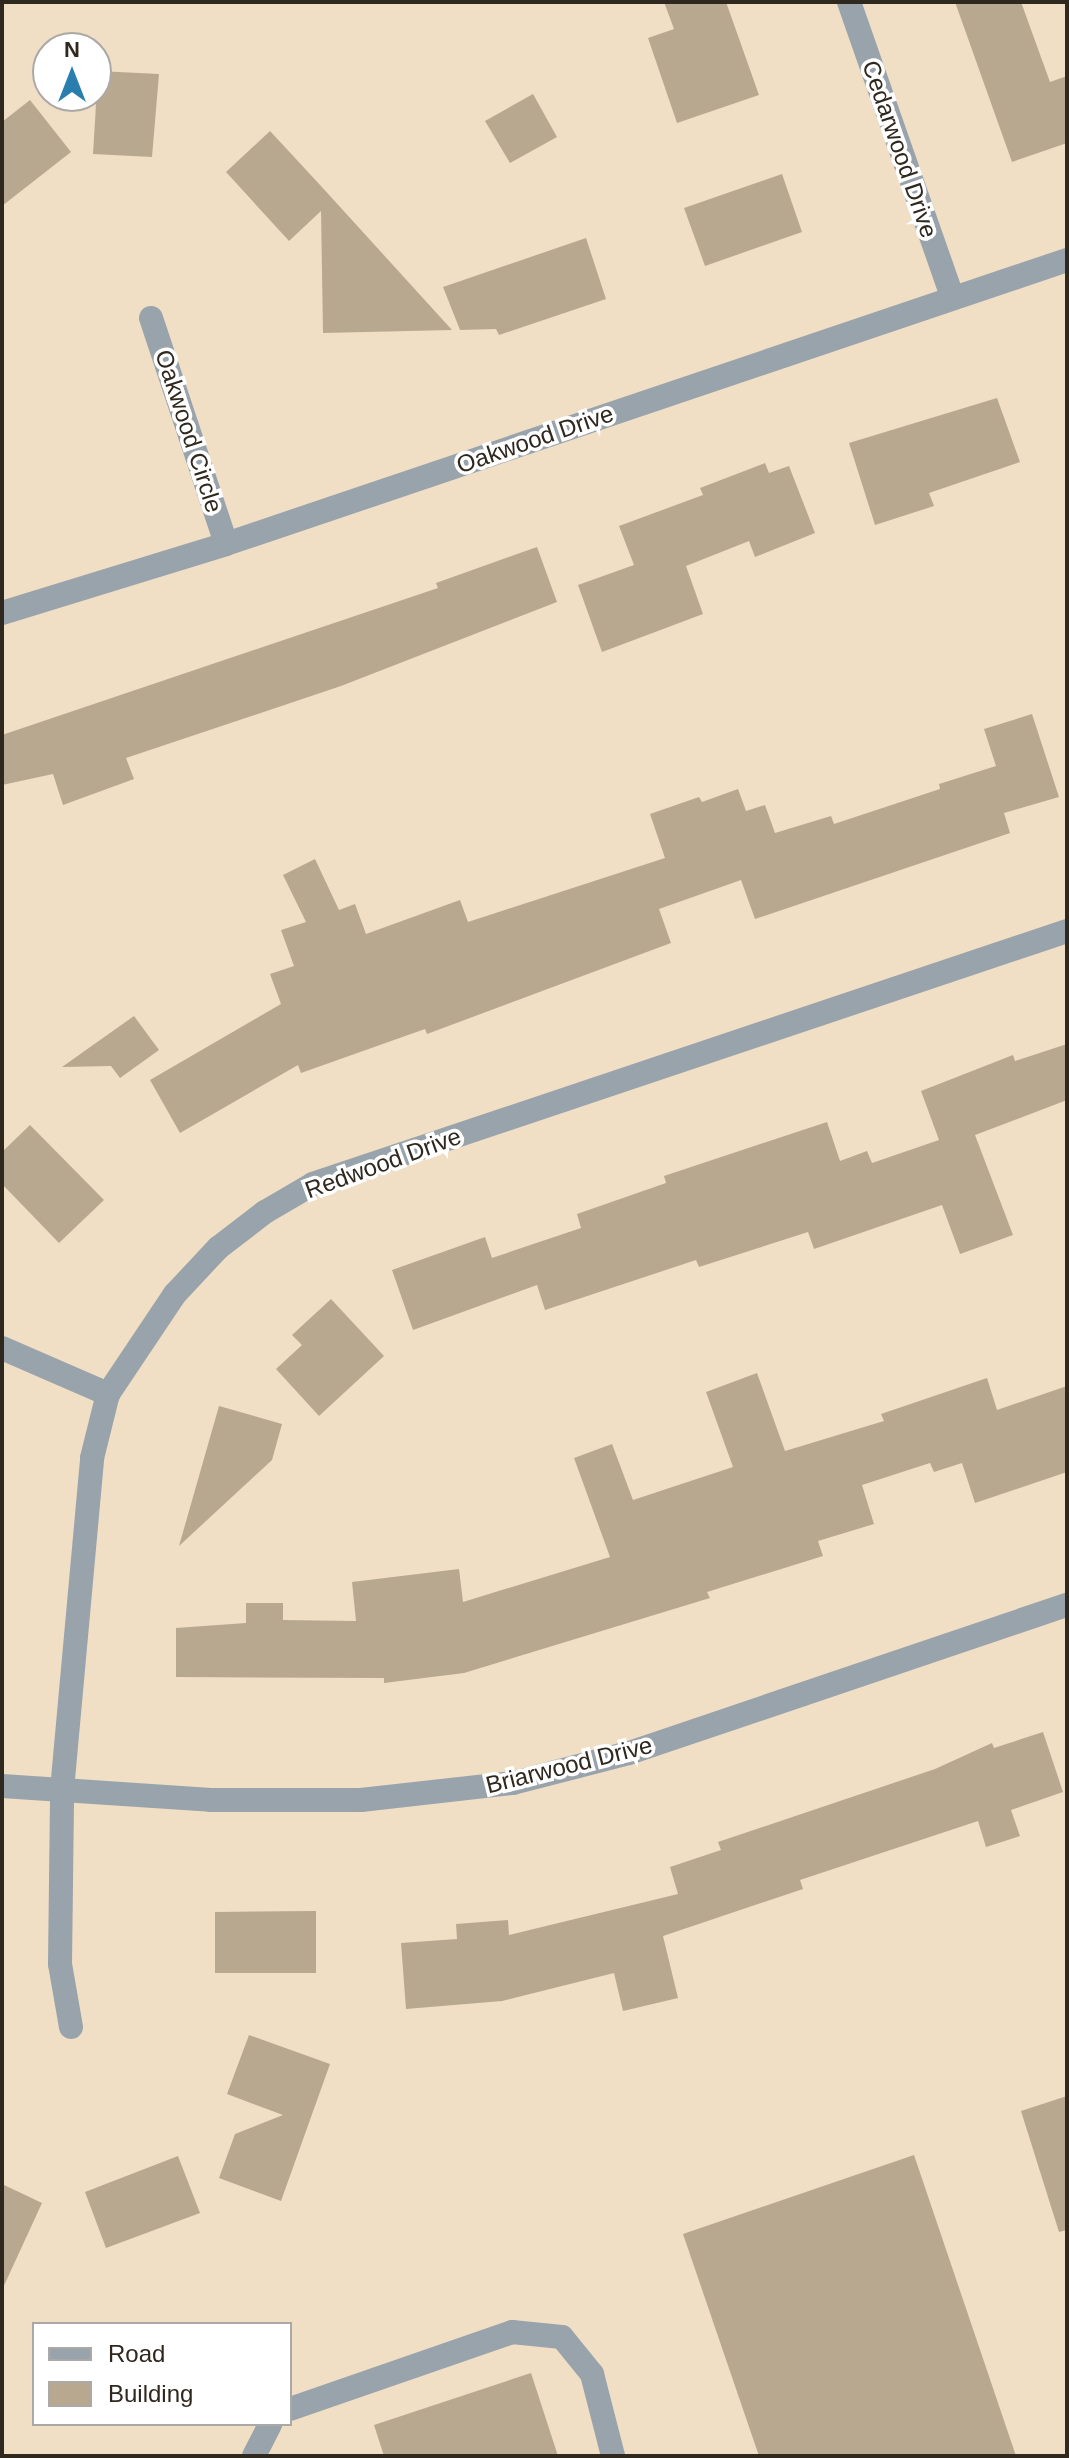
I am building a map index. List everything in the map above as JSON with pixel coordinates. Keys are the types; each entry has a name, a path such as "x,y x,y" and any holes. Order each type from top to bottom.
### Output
{"street":[{"name":"Cedarwood Drive","path":"849,2 952,296"},
{"name":"Oakwood Drive","path":"2,613 226,544 952,296 1067,260"},
{"name":"Oakwood Circle","path":"151,318 226,544"},
{"name":"Redwood Drive","path":"71,2027 60,1964 62,1790 92,1458 108,1394 175,1294 218,1248 265,1212 313,1184 1067,931"},
{"path":"2,1348 108,1394"},
{"name":"Briarwood Drive","path":"2,1786 211,1800 361,1800 513,1783 629,1753 1067,1605"},
{"path":"292,2408 512,2332 562,2337 592,2374 613,2456"},
{"path":"254,2456 269,2426"}],"building":[{"path":"664,2 726,2 759,95 677,123 648,38 674,29"},
{"path":"955,2 1021,2 1050,82 1067,76 1067,143 1012,162"},
{"path":"112,72 159,74 152,157 93,154 96,112 112,112"},
{"path":"533,94 557,137 510,163 485,121"},
{"path":"30,100 32,112 39,112 71,152 2,206 2,122"},
{"path":"270,131 452,330 323,333 321,211 289,241 226,172"},
{"path":"782,174 802,232 705,266 684,208"},
{"path":"586,238 606,299 499,335 496,329 460,330 443,287"},
{"path":"997,398 1020,462 929,493 934,506 875,525 849,443"},
{"path":"765,463 769,473 789,466 815,533 755,557 749,541 686,566 703,614 602,652 578,585 634,565 619,526 703,495 700,488"},
{"path":"537,547 557,602 341,686 126,758 134,779 63,805 53,774 2,785 2,735 438,588 436,583"},
{"path":"1032,714 1059,797 1004,813 1010,833 755,919 741,880 659,909 671,943 427,1034 425,1029 301,1073 298,1065 180,1133 150,1080 281,1004 270,974 294,966 281,930 306,922 283,875 315,859 339,910 355,904 366,934 460,900 468,922 665,858 650,814 699,797 702,802 738,789 746,811 765,805 775,833 831,816 834,824 940,789 939,784 996,766 984,729"},
{"path":"134,1016 159,1050 120,1078 111,1066 62,1067"},
{"path":"1067,1044 1067,1100 975,1135 1013,1235 960,1254 942,1205 814,1249 808,1232 699,1267 696,1260 545,1310 537,1285 413,1330 392,1270 485,1237 492,1258 581,1228 577,1214 666,1183 664,1176 827,1122 840,1161 867,1151 872,1163 939,1140 921,1091 1013,1055 1015,1061"},
{"path":"30,1125 104,1200 59,1243 2,1184 2,1152"},
{"path":"331,1299 384,1356 319,1416 276,1369 302,1345 292,1335"},
{"path":"757,1373 785,1451 884,1421 881,1414 987,1378 997,1410 1067,1386 1067,1472 975,1503 962,1463 934,1472 930,1463 862,1485 874,1524 818,1541 823,1556 707,1592 710,1598 464,1673 384,1683 384,1678 176,1677 176,1628 246,1623 246,1603 283,1603 283,1620 356,1621 352,1582 459,1569 463,1602 610,1557 574,1458 612,1444 633,1500 733,1467 706,1392"},
{"path":"219,1406 282,1424 272,1460 179,1546"},
{"path":"1043,1732 1063,1792 1011,1810 1020,1836 986,1847 978,1821 800,1880 803,1889 663,1936 678,1998 623,2011 614,1973 502,2001 406,2009 401,1943 457,1939 456,1924 508,1920 509,1935 678,1894 670,1867 721,1850 718,1842 935,1769 992,1743 994,1748"},
{"path":"316,1911 316,1973 215,1973 215,1912"},
{"path":"249,2035 330,2064 281,2201 219,2178 235,2134 283,2115 227,2094"},
{"path":"1067,2096 1067,2230 1059,2232 1021,2111"},
{"path":"914,2155 1016,2456 759,2456 683,2234"},
{"path":"178,2156 200,2213 106,2248 85,2192"},
{"path":"2,2184 42,2203 2,2290"},
{"path":"531,2373 558,2456 384,2456 374,2425"}]}
